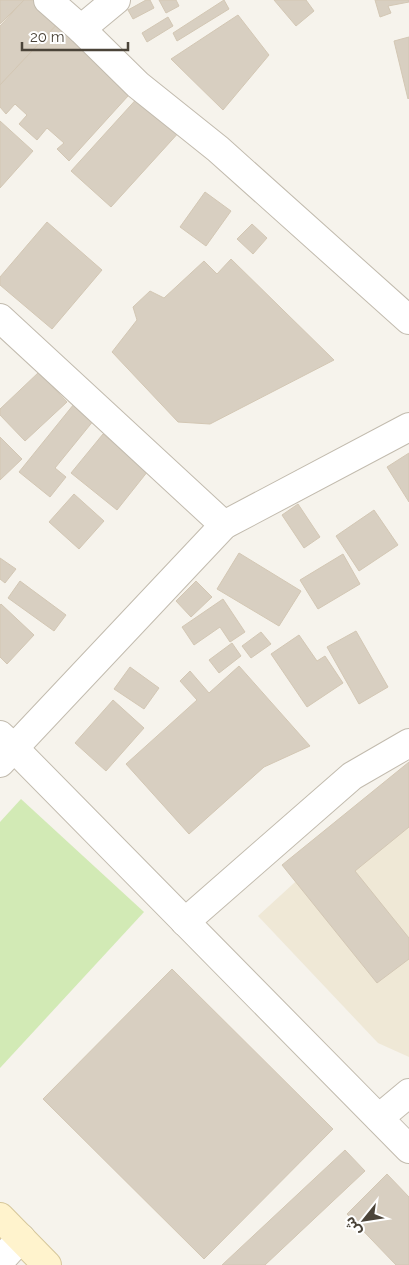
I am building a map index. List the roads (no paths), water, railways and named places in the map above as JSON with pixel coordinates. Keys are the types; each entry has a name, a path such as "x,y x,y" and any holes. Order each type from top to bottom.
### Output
{"main road":[{"path":"0,1217 47,1265"}],"street":[{"path":"48,0 81,29 138,86 218,149 409,320"},
{"path":"81,29 116,0"},
{"path":"0,318 224,525"},
{"path":"409,427 224,525 5,749 185,922 409,1149"},
{"path":"185,922 352,776 409,743"},
{"path":"379,1118 409,1092"},
{"path":"0,1261 21,1238"}]}
